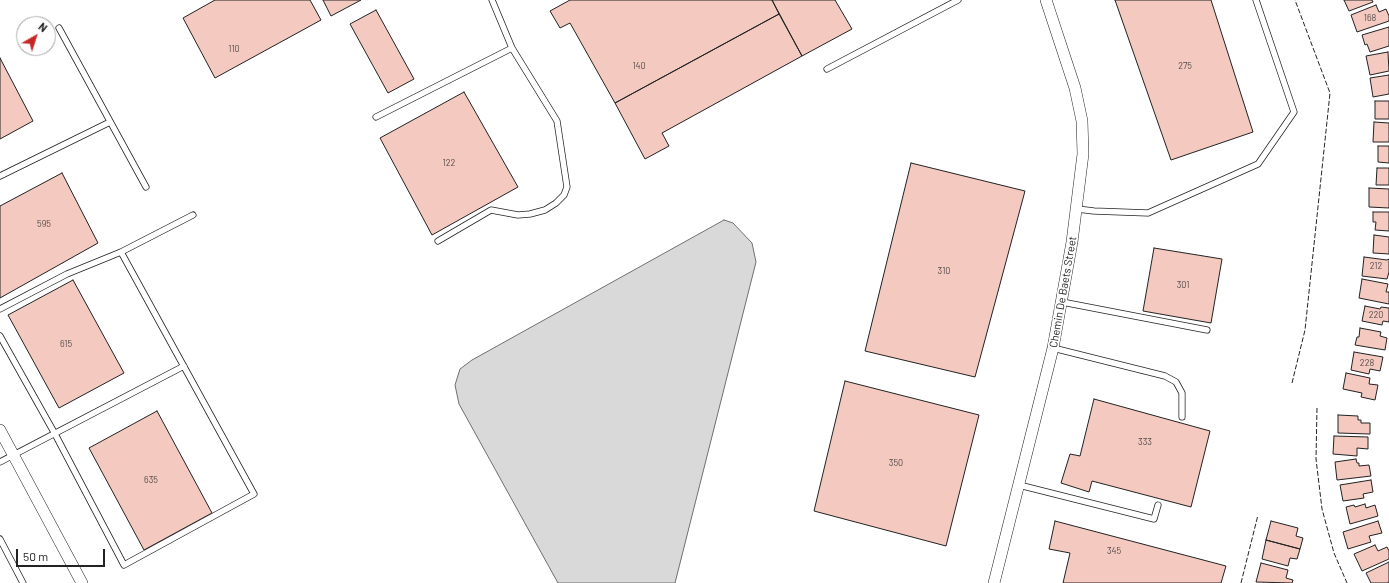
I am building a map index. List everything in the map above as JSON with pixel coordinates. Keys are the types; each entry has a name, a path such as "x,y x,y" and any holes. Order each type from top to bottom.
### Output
{"street":[{"name":"Chemin De Baets Street","path":"994,583 1053,348 1077,209 1083,154 1082,122 1075,88 1046,0"},
{"path":"0,430 82,583"}],"lane":[{"path":"438,240 491,210 518,215 530,214 545,210 556,203 564,195 567,187 557,121 512,48 492,0"},
{"path":"827,69 958,0"},
{"path":"1077,209 1148,213 1258,164 1294,112 1256,0"},
{"path":"59,28 146,187"},
{"path":"376,117 512,48"},
{"path":"0,176 110,122"},
{"path":"0,309 67,274 121,252 193,215"},
{"path":"0,336 55,434 124,565 254,494 121,252"},
{"path":"1062,302 1208,330"},
{"path":"1053,348 1165,376 1176,382 1182,393 1182,417"},
{"path":"0,462 184,366"},
{"path":"1019,484 1154,519 1158,505"},
{"path":"0,539 23,583"}],"shaded area":[{"path":"724,220 733,223 752,243 756,262 675,583 558,583 459,404 455,385 460,369 472,360"}],"building":[{"path":"215,0 310,0 321,20 215,78 183,18"},
{"path":"323,0 361,0 331,16"},
{"path":"570,0 772,0 779,14 615,103 570,23 560,28 550,11"},
{"path":"772,0 835,0 852,29 802,56"},
{"path":"1115,0 1211,0 1253,132 1171,160"},
{"path":"1344,0 1372,0 1373,2 1349,11"},
{"path":"1376,5 1379,12 1386,9 1389,16 1389,21 1357,32 1351,15"},
{"path":"376,10 414,79 388,93 350,24"},
{"path":"779,14 802,56 662,133 669,146 645,159 615,103"},
{"path":"1389,27 1389,46 1370,52 1367,44 1365,45 1362,35"},
{"path":"1388,52 1389,71 1370,75 1366,56"},
{"path":"0,58 33,121 0,139"},
{"path":"1389,75 1389,94 1373,97 1370,78"},
{"path":"464,92 518,187 432,235 380,138"},
{"path":"1375,101 1389,101 1389,119 1375,119"},
{"path":"1374,122 1389,123 1389,142 1373,142"},
{"path":"1378,146 1389,146 1389,163 1378,162"},
{"path":"911,163 1025,191 975,377 865,351"},
{"path":"1377,168 1389,168 1389,185 1376,185"},
{"path":"62,173 98,243 0,298 0,206"},
{"path":"1369,188 1389,189 1389,208 1369,207"},
{"path":"1373,212 1389,212 1389,231 1375,230 1376,222 1373,222"},
{"path":"1374,235 1389,237 1389,254 1373,253"},
{"path":"1154,248 1222,259 1211,323 1143,311"},
{"path":"1364,257 1389,259 1389,272 1387,279 1362,276"},
{"path":"1362,279 1388,284 1386,292 1389,292 1389,304 1359,298"},
{"path":"73,280 124,373 59,408 8,315"},
{"path":"1365,306 1380,309 1381,307 1389,308 1389,322 1383,321 1382,325 1362,321"},
{"path":"1360,328 1381,332 1380,336 1387,338 1385,350 1355,345 1357,337 1359,337"},
{"path":"1354,352 1383,357 1380,371 1370,369 1369,374 1351,370"},
{"path":"1346,373 1370,378 1369,384 1378,385 1375,400 1361,397 1362,393 1343,389"},
{"path":"845,381 979,415 946,546 814,511"},
{"path":"1094,399 1210,431 1191,507 1092,481 1089,492 1061,483 1070,454 1080,456"},
{"path":"157,411 212,513 144,550 89,448"},
{"path":"1338,415 1358,416 1358,420 1361,420 1361,423 1370,423 1370,434 1338,433"},
{"path":"1334,436 1368,437 1368,449 1357,448 1357,456 1333,454"},
{"path":"1356,459 1359,466 1369,465 1371,476 1337,480 1335,462"},
{"path":"1371,480 1373,492 1363,494 1364,498 1343,501 1340,485"},
{"path":"1365,504 1366,508 1375,505 1378,516 1350,524 1346,507 1354,505 1355,507"},
{"path":"1055,521 1226,566 1221,583 1063,583 1070,553 1049,549"},
{"path":"1271,521 1298,528 1296,536 1303,538 1300,549 1266,540"},
{"path":"1378,521 1382,533 1369,536 1371,542 1348,549 1343,532"},
{"path":"1266,540 1300,549 1297,559 1290,558 1288,566 1262,559"},
{"path":"1375,545 1378,551 1387,547 1389,551 1389,559 1362,571 1354,554"},
{"path":"1389,562 1389,582 1371,583 1366,573"},
{"path":"1261,563 1288,570 1286,578 1293,580 1292,583 1256,582"}],"fence":[{"path":"1292,383 1305,330 1330,93 1295,0"},
{"path":"1317,408 1316,459 1322,509 1334,553 1347,583"},
{"path":"1241,583 1258,515"}]}
